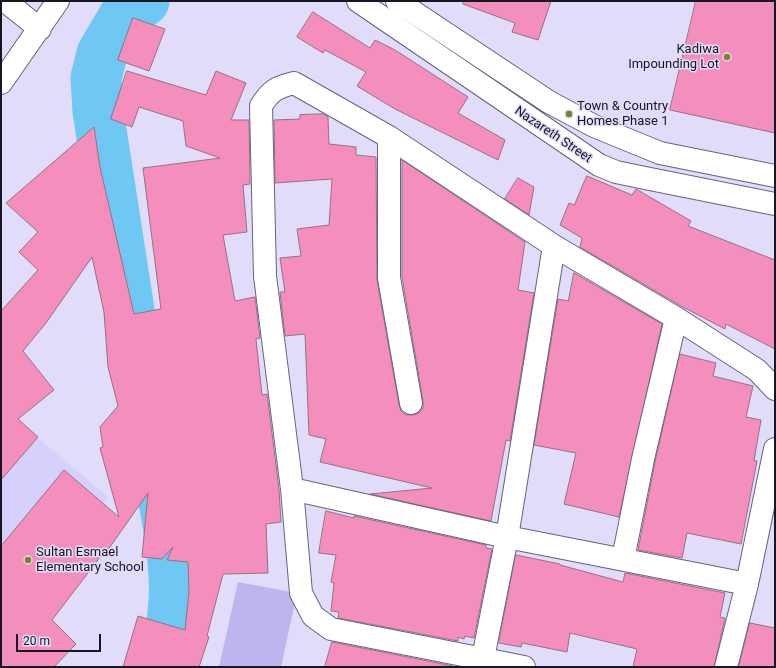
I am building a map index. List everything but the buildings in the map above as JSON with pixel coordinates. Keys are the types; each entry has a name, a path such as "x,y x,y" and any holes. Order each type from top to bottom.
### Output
{"street":[{"path":"5,1 40,29"},
{"path":"1,83 40,29 58,1"},
{"name":"Nazareth Street","path":"358,1 599,165 616,172 775,204"},
{"name":"Nazareth Street","path":"397,1 549,102 594,126 660,153 775,176"},
{"path":"524,667 331,628 313,616 301,592 292,489 265,276 261,106 268,95 281,86 294,83 388,137 554,246 676,318 757,370 775,389"},
{"path":"388,137 388,278 411,403"},
{"path":"483,658 507,537 554,246"},
{"path":"623,560 676,318"},
{"path":"726,667 747,584 775,449"},
{"path":"292,489 507,537 747,584"}],"shaded area":[{"name":"Sultan Esmael Elementary School","path":"1,407 108,497 1,624"},
{"path":"238,582 297,593 281,667 219,667"}],"waterway":[{"path":"131,323 98,111 96,78 102,54 126,13 144,1"},
{"path":"158,667 172,624 174,602 173,558 162,491"}],"place":[{"name":"Kadiwa Impounding Lot","path":"727,57"},
{"name":"Town & Country Homes Phase 1","path":"569,114"},
{"name":"Sultan Esmael Elementary School","path":"28,560"}]}
